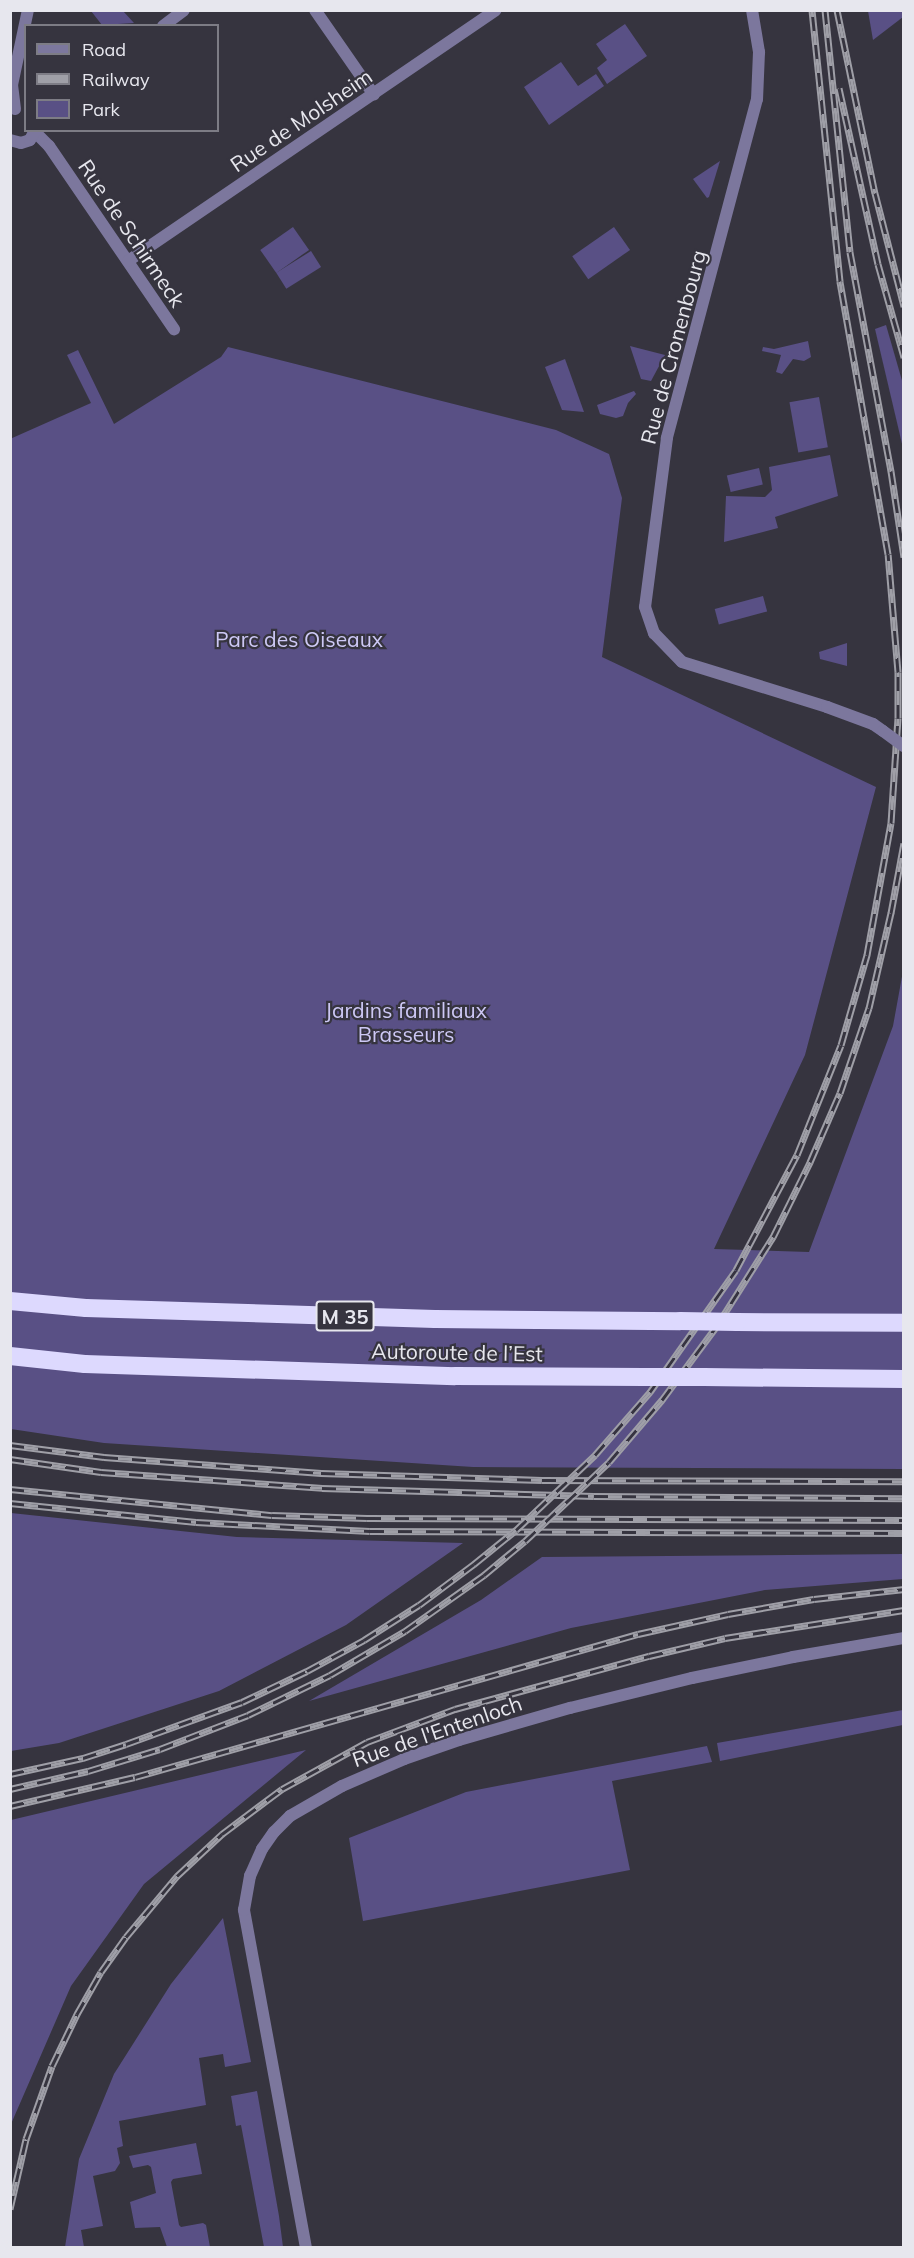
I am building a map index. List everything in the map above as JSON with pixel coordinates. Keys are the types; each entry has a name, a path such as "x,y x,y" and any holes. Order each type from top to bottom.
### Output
{"highway":[{"name":"Autoroute de l’Est","path":"10,1301 86,1308 435,1319 903,1323"},
{"name":"Autoroute de l’Est","path":"10,1356 85,1364 455,1376 903,1379"}],"street":[{"path":"165,24 184,10"},
{"path":"315,10 374,95"},
{"name":"Rue de Molsheim","path":"128,261 496,10"},
{"name":"Rue de Cronenbourg","path":"752,10 759,52 757,99 667,438 645,607 654,633 682,662 827,707 873,724 903,746"},
{"path":"17,111 12,85 24,29"},
{"path":"11,141 21,143 30,140 34,132"},
{"name":"Rue de Schirmeck","path":"36,132 49,146 174,329"},
{"name":"Rue de l'Entenloch","path":"306,2247 244,1910 253,1870 274,1832 290,1816 342,1786 404,1758 459,1740 570,1708 693,1678 793,1657 903,1638"}],"green space":[{"path":"91,11 123,11 134,23 118,24 101,24"},
{"path":"868,11 903,11 903,17 873,40"},
{"path":"625,24 647,56 607,84 597,68 607,60 596,44"},
{"path":"561,62 578,86 596,74 604,86 549,125 524,87"},
{"path":"720,161 709,197 707,198 693,179"},
{"path":"293,227 309,250 276,273 260,250"},
{"path":"614,227 630,250 588,279 572,256"},
{"path":"311,251 321,267 286,289 276,273"},
{"path":"886,325 903,384 903,448 875,329"},
{"path":"808,341 811,357 804,361 793,359 782,374 776,372 781,355 762,351 763,347 774,349"},
{"path":"630,346 665,355 651,381 641,379"},
{"path":"228,347 556,430 609,454 622,498 602,657 876,787 805,1055 714,1249 809,1252 893,1026 903,971 903,1469 473,1467 104,1443 11,1429 10,439 91,403 67,355 78,350 114,424 221,357"},
{"path":"565,359 584,412 562,410 545,367"},
{"path":"634,391 636,394 628,403 623,416 616,418 600,414 597,405"},
{"path":"819,397 828,447 798,452 789,402"},
{"path":"830,455 838,496 775,517 778,528 724,542 726,496 765,497 772,490 769,467"},
{"path":"759,468 763,485 731,492 727,475"},
{"path":"763,596 767,611 719,624 715,609"},
{"path":"847,643 847,666 820,659 819,652"},
{"path":"11,1513 237,1537 463,1543 346,1625 219,1691 59,1743 11,1751"},
{"path":"903,1554 903,1579 765,1590 571,1628 309,1701 481,1600 542,1557"},
{"path":"903,1710 903,1725 720,1761 717,1743"},
{"path":"707,1746 712,1762 612,1781 630,1870 363,1921 349,1838 466,1792"},
{"path":"306,1750 144,1884 71,1986 11,2124 11,1820"},
{"path":"223,1918 251,2062 225,2067 223,2054 199,2058 206,2105 119,2121 123,2146 117,2148 120,2163 115,2171 93,2176 103,2226 81,2230 84,2247 65,2247 79,2159 114,2074 171,1984"},
{"path":"257,2091 283,2247 264,2247 241,2125 236,2126 231,2096"},
{"path":"196,2143 202,2174 173,2179 171,2182 179,2225 181,2227 203,2223 206,2225 210,2247 167,2247 160,2227 135,2228 130,2202 156,2193 151,2167 148,2165 133,2168 129,2156"}],"railway":[{"path":"10,1774 83,1758 242,1702 307,1671 364,1640 419,1605 474,1564 516,1530 595,1455 650,1392 736,1270 797,1155 841,1045 867,955 891,823 898,718 898,672 888,554 840,281 812,10"},
{"path":"825,10 850,252 891,471 904,557"},
{"path":"837,10 875,193 904,306"},
{"path":"839,88 878,264 904,357"},
{"path":"10,1789 88,1771 160,1749 248,1715 330,1675 405,1631 484,1575 525,1541 609,1462 662,1400 716,1327 773,1237 810,1162 840,1093 869,1008 891,913 904,843"},
{"path":"10,1445 104,1457 321,1473 542,1480 904,1481"},
{"path":"10,1459 101,1472 322,1488 594,1496 904,1498"},
{"path":"10,1489 272,1515 367,1518 904,1520"},
{"path":"10,1503 196,1522 370,1531 904,1533"},
{"path":"10,1806 135,1777 638,1634 728,1614 814,1599 904,1589"},
{"path":"10,2209 26,2139 52,2066 77,2014 101,1972 126,1937 177,1876 222,1834 282,1789 367,1742 455,1709 649,1656 725,1638 904,1610"}],"park label":[{"name":"Parc des Oiseaux","path":"299,639"},
{"name":"Jardins familiaux Brasseurs","path":"406,1022"}]}
